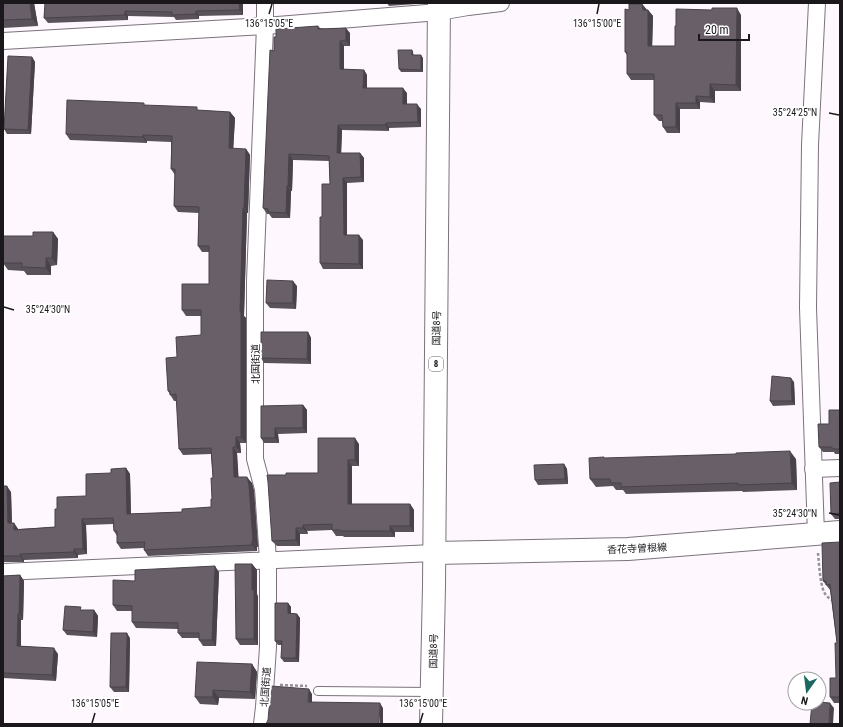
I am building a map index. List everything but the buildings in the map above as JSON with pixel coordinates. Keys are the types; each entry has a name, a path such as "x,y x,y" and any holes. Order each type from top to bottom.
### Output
{"main road":[{"name":"国道8号","path":"431,724 439,7"},
{"name":"香花寺曽根線","path":"434,553 628,550 840,532"}],"street":[{"name":"北国街道","path":"262,724 268,647 268,560 263,489 256,459 255,443 255,281 265,3"},
{"path":"3,41 265,26 439,7 468,7 501,3"},
{"path":"816,534 808,300 810,145 817,3"},
{"path":"813,469 840,468"},
{"path":"3,572 434,553"}],"lane":[{"path":"318,691 432,692"}],"path":[{"path":"816,534 820,576 824,593 833,601 840,603"},
{"path":"266,685 312,686 318,691"}]}
